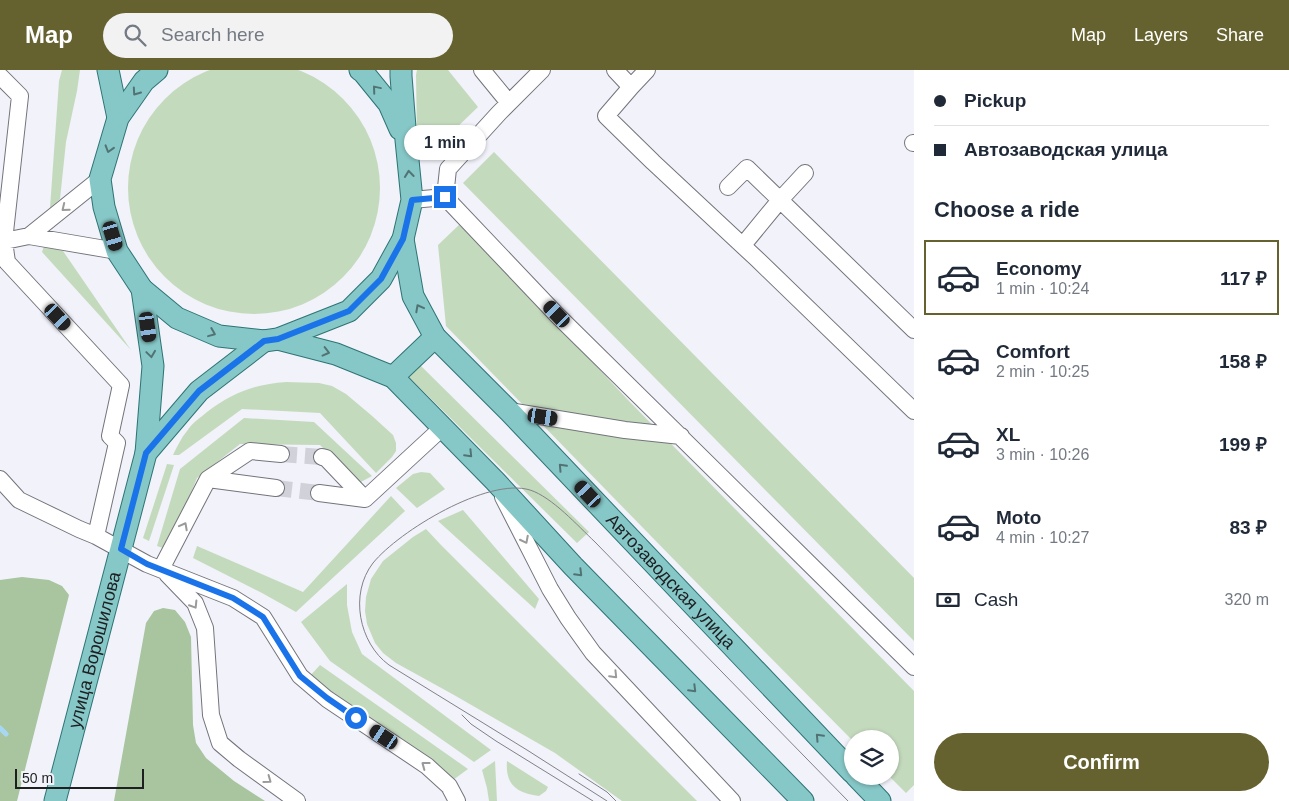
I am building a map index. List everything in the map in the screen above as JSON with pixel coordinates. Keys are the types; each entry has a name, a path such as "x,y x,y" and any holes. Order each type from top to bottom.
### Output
{"main road":[{"path":"108,70 118,118"},
{"path":"157,70 144,80 118,118 100,179 104,207 117,251 142,289 177,318 219,336 271,340 336,354 393,376 495,481 573,566 803,801"},
{"path":"360,70 389,104 406,140"},
{"path":"271,340 349,311 381,279 403,239 412,200 402,70"},
{"name":"Автозаводская улица","path":"403,239 413,296 435,337 509,411 844,764"},
{"path":"142,289 153,366 146,453"},
{"path":"393,376 435,337"},
{"name":"улица Ворошилова","path":"55,801 146,453 199,391 271,340"},
{"path":"865,785 880,801"}],"street":[{"path":"482,70 506,98"},
{"path":"528,70 448,169 445,197 557,314 914,668"},
{"path":"506,98 542,70"},
{"path":"615,70 630,87"},
{"path":"647,70 606,116 743,245 914,411"},
{"path":"0,76 20,96 2,241 7,262 121,385 110,436 118,443 96,536"},
{"path":"728,187 747,168 914,330"},
{"path":"743,245 805,173"},
{"path":"29,236 100,179"},
{"path":"412,200 445,197"},
{"path":"2,241 29,236 117,251"},
{"path":"509,411 625,430 681,436"},
{"path":"365,499 443,427"},
{"path":"162,569 208,480 250,451 281,454"},
{"path":"322,457 326,458 365,499"},
{"path":"0,480 19,500 96,536 147,564 233,598 263,617 300,676 327,698 427,766 449,786 457,801"},
{"path":"208,480 276,488"},
{"path":"495,481 550,589 593,654 732,801"},
{"path":"319,493 365,499"},
{"path":"162,569 195,603 205,628 211,715 220,744 298,801"}],"green space":[{"path":"242,62 266,62 291,67 314,76 334,90 352,108 366,128 375,151 380,176 378,213 366,248 352,268 334,286 314,300 291,309 266,314 242,314 217,309 194,300 174,286 156,268 142,248 133,225 128,200 128,176 133,151 142,128 156,108 174,90 194,76 217,67"},
{"path":"62,70 80,70 66,142 60,199 50,208 59,81"},
{"path":"417,70 448,70 478,107 423,160 417,137"},
{"path":"494,152 914,578 914,641 463,183"},
{"path":"461,223 629,401 914,691 914,785 906,793 898,785 899,730 844,730 844,732 446,326 438,245"},
{"path":"44,246 63,251 131,350 42,252"},
{"path":"419,364 589,532 577,543 410,378 410,368"},
{"path":"286,382 319,383 332,386 346,394 393,435 396,451 392,457 376,473 320,413 242,409 179,455 173,455 191,426 216,405 254,387"},
{"path":"244,418 314,422 372,476 359,483 320,445 240,444 197,478 174,535 163,548 157,546 180,469"},
{"path":"167,464 174,465 149,541 143,538"},
{"path":"421,472 430,473 445,489 417,508 396,488 413,474"},
{"path":"391,496 405,511 296,612 193,558 197,546 303,592"},
{"path":"463,510 539,599 535,609 438,521"},
{"path":"426,529 697,801 622,801 555,753 396,663 383,653 375,643 367,624 365,611 366,597 371,579 383,561"},
{"path":"22,577 49,580 62,586 69,595 17,801 0,801 0,580"},
{"path":"347,584 347,605 352,632 362,654 491,750 474,762 330,661 301,622"},
{"path":"163,608 175,610 185,622 191,637 193,725 196,743 206,758 234,781 265,801 114,801 146,623 154,611"},
{"path":"320,665 468,769 453,780 309,677"},
{"path":"495,761 497,801 489,801 482,770"},
{"path":"507,761 548,787 546,791 539,796 519,790 510,782"}],"waterway":[{"path":"0,728 6,734"}],"tunnel":[{"path":"281,454 322,457"},
{"path":"276,488 319,493"}],"tram line":[{"path":"607,801 389,665 379,656 370,644 364,631 360,603 361,589 366,575 373,563 385,550 423,522 469,499 491,491 512,488 530,490 538,494 564,513 595,542 848,801"},
{"path":"462,715 471,724 496,741 593,801"},
{"path":"579,774 607,792 616,801"}],"route":[{"path":"356,718 300,676 263,617 233,598 147,564 121,549 146,453 199,391 264,341 278,339 349,311 381,279 403,239 412,200 445,197"}]}
